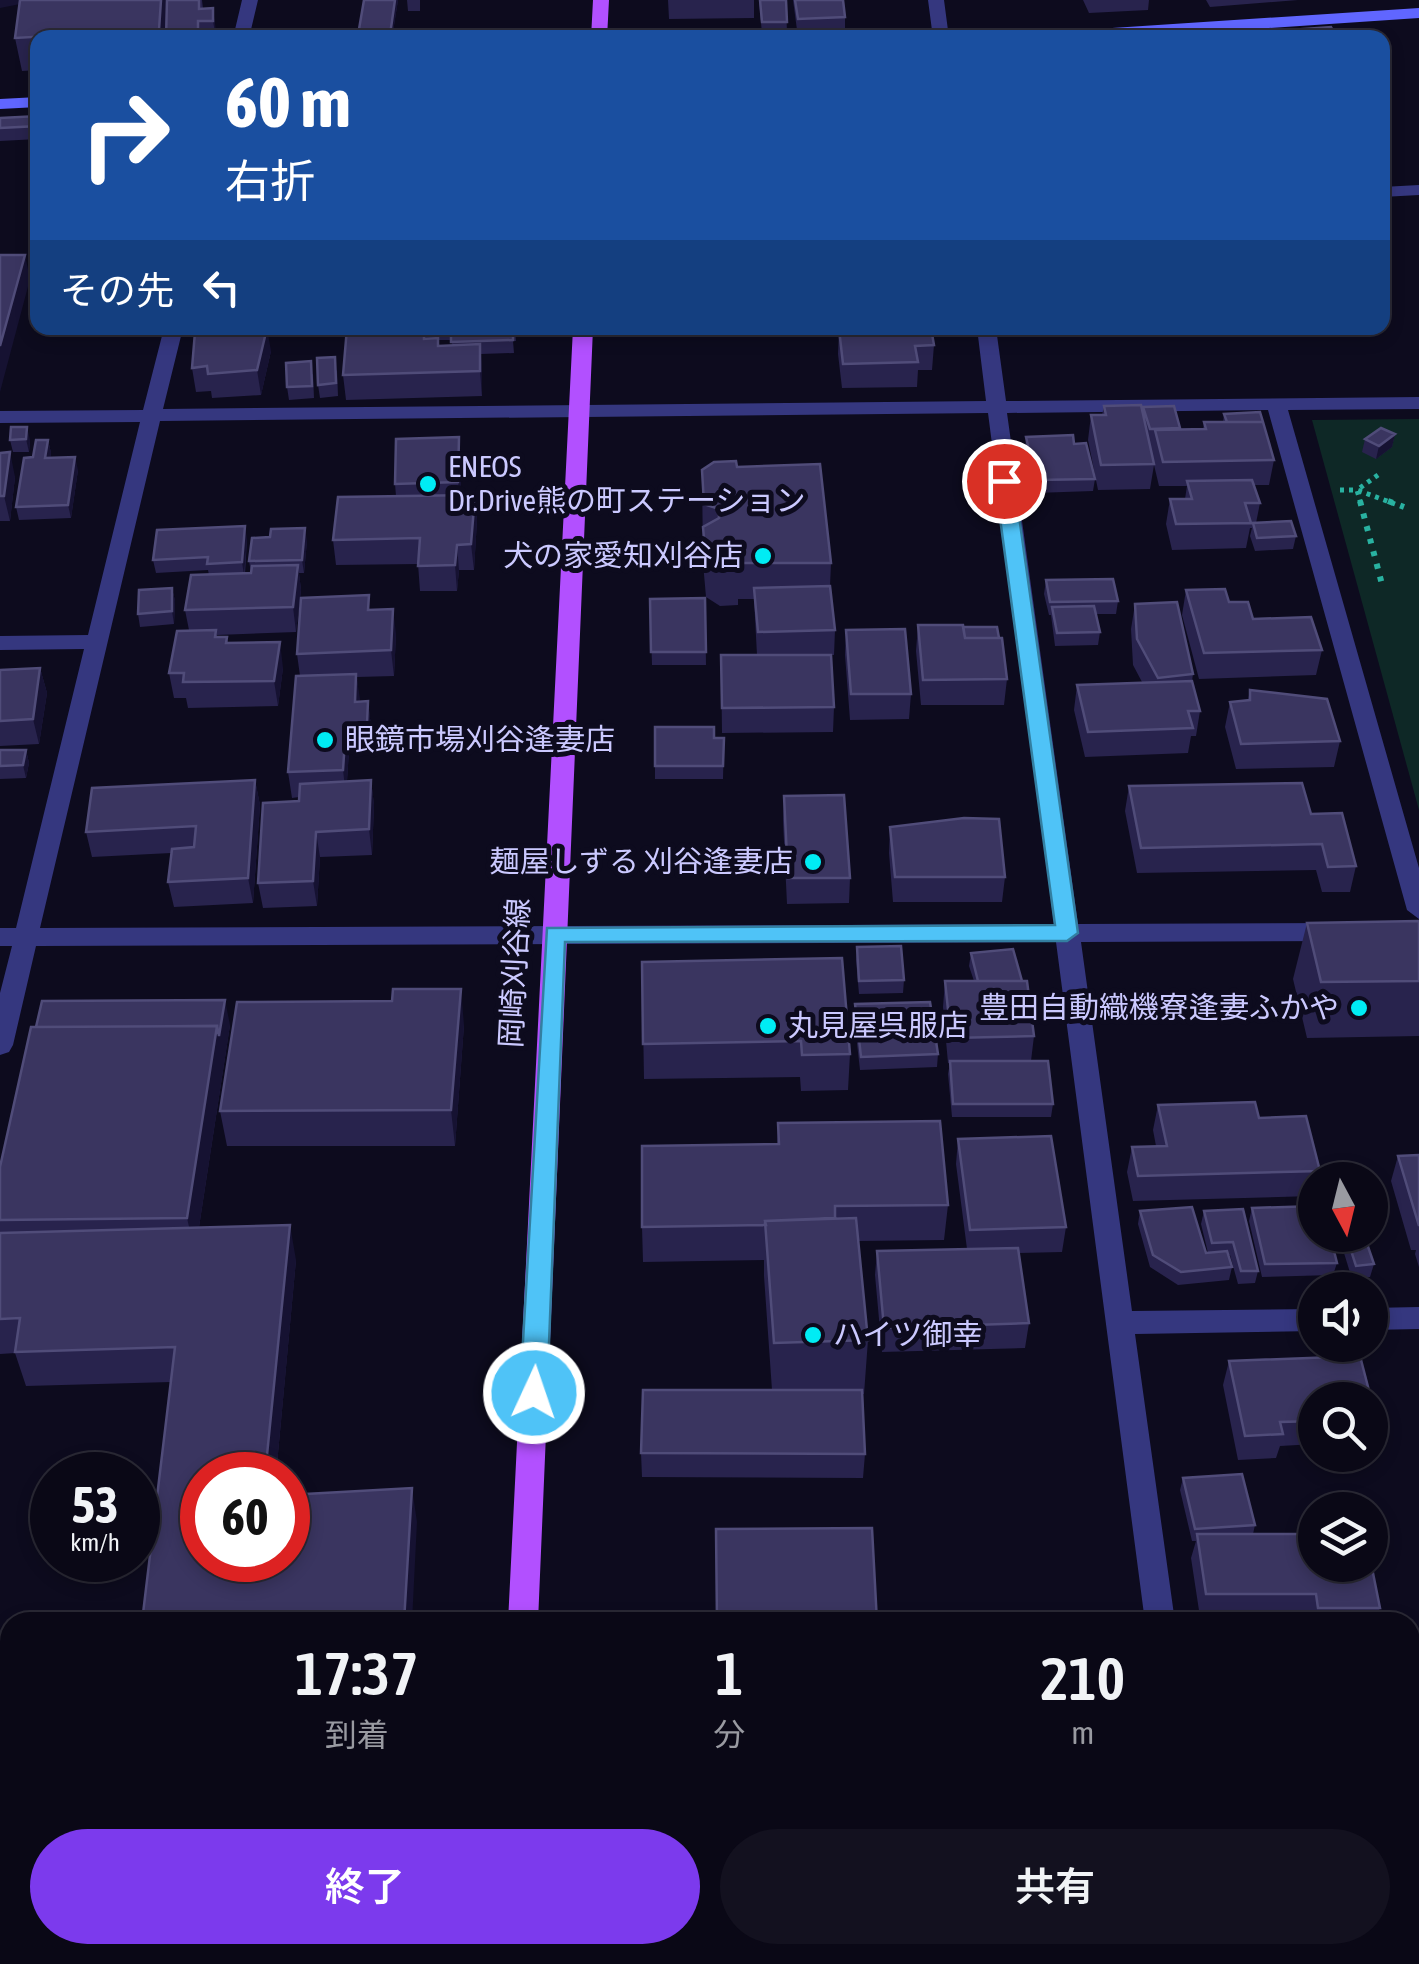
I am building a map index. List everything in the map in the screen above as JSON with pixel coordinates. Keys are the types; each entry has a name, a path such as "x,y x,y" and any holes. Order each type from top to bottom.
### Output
{"main road":[{"path":"599,30 601,0"},
{"name":"岡崎刈谷線","path":"523,1612 583,335"}],"street":[{"path":"243,30 250,0"},
{"path":"936,0 940,30"},
{"path":"1159,30 1419,13"},
{"path":"0,104 30,102"},
{"path":"1390,192 1419,190"},
{"path":"0,1044 171,335"},
{"path":"987,335 1159,1612"},
{"path":"0,418 1419,403"},
{"path":"1276,404 1419,910"},
{"path":"0,643 96,642"},
{"path":"0,937 1360,932"},
{"path":"1388,1319 1419,1318"},
{"path":"1120,1323 1298,1320"}],"path":[{"path":"1378,475 1357,490 1404,507"}],"green space":[{"path":"1419,419 1419,810 1312,420"}],"building":[{"path":"20,0 161,0 159,30 30,30 30,37 15,38"},
{"path":"167,0 199,0 199,9 213,8 213,21 198,21 198,30 166,30"},
{"path":"364,0 395,0 391,30 359,30"},
{"path":"760,0 786,0 787,22 762,22"},
{"path":"795,0 843,0 845,17 798,19"},
{"path":"1331,27 1333,30 1288,30"},
{"path":"30,116 30,126 0,128 0,118"},
{"path":"0,255 25,255 0,346"},
{"path":"195,335 265,335 257,370 208,374 207,366 192,368"},
{"path":"346,335 424,335 424,339 438,338 438,346 480,344 480,371 343,375"},
{"path":"451,335 513,335 513,340 451,342"},
{"path":"840,335 932,335 934,345 915,346 918,362 843,364"},
{"path":"335,357 336,383 318,385 317,358"},
{"path":"311,361 312,386 287,387 286,363"},
{"path":"1141,405 1154,464 1101,465 1091,415 1106,415 1104,406"},
{"path":"1174,406 1180,428 1150,429 1143,407"},
{"path":"1260,412 1263,422 1227,422 1224,414"},
{"path":"1204,422 1263,422 1274,460 1163,462 1155,430 1206,429"},
{"path":"11,427 27,427 26,439 10,440"},
{"path":"1381,428 1395,434 1379,446 1365,439"},
{"path":"1073,435 1074,444 1086,443 1095,479 1036,480 1026,437"},
{"path":"459,437 458,482 395,484 396,439"},
{"path":"36,440 48,440 45,458 75,457 68,505 16,507 24,458 33,457"},
{"path":"10,452 4,496 0,496 0,453"},
{"path":"736,461 737,467 820,464 831,563 738,563 738,570 720,570 706,562 703,527 719,518 719,509 704,504 702,470 714,462"},
{"path":"1252,480 1260,503 1245,503 1251,523 1176,524 1170,499 1192,499 1187,481"},
{"path":"475,495 471,544 457,545 455,565 418,566 420,538 333,540 338,497"},
{"path":"1291,521 1296,536 1257,538 1253,523"},
{"path":"245,526 242,562 207,564 208,557 153,560 157,530"},
{"path":"305,528 302,560 249,561 252,538 270,537 271,529"},
{"path":"298,565 293,607 185,610 191,575 251,573 252,566"},
{"path":"1113,579 1118,601 1050,602 1046,580"},
{"path":"830,586 835,630 758,632 754,588"},
{"path":"172,588 172,611 138,614 139,590"},
{"path":"1225,589 1229,602 1248,602 1253,619 1311,617 1322,650 1204,653 1186,590"},
{"path":"369,595 368,610 393,609 391,650 297,654 301,598"},
{"path":"705,598 706,652 651,652 650,599"},
{"path":"1177,602 1193,674 1158,678 1137,639 1135,604"},
{"path":"1094,606 1100,632 1057,633 1052,607"},
{"path":"918,625 963,625 965,638 1002,638 1007,679 923,680"},
{"path":"963,627 997,627 999,638 965,638"},
{"path":"905,629 911,694 851,694 846,630"},
{"path":"216,630 215,637 227,637 226,643 280,642 274,681 183,682 184,673 169,673 177,631"},
{"path":"721,655 831,655 834,707 722,708"},
{"path":"40,668 33,719 0,721 0,670"},
{"path":"356,674 355,702 368,701 367,724 346,725 343,770 288,772 296,676"},
{"path":"1192,681 1200,711 1188,711 1193,728 1088,732 1077,685"},
{"path":"1250,690 1327,699 1340,741 1241,744 1230,702 1250,700"},
{"path":"655,727 714,727 714,738 724,738 723,766 655,766"},
{"path":"0,750 26,750 23,765 0,766"},
{"path":"255,780 248,878 168,882 172,849 194,847 196,826 86,832 92,788"},
{"path":"371,780 369,829 316,832 313,881 258,883 263,803 299,801 300,784"},
{"path":"1302,783 1311,814 1342,813 1356,866 1328,867 1322,844 1141,848 1129,786"},
{"path":"844,795 850,878 788,878 784,796"},
{"path":"964,818 999,819 1005,877 895,877 890,827"},
{"path":"1419,921 1419,981 1321,982 1307,923"},
{"path":"901,946 904,980 859,981 857,947"},
{"path":"1013,949 1022,981 978,981 971,953"},
{"path":"842,958 850,1054 802,1055 801,1041 643,1044 642,962"},
{"path":"945,981 1027,981 1034,1036 951,1038"},
{"path":"393,989 461,989 451,1110 220,1111 237,1002 392,1001"},
{"path":"225,1000 219,1036 217,1026 36,1027 42,1001"},
{"path":"930,1002 938,1054 861,1057 855,1004"},
{"path":"217,1026 187,1218 0,1220 0,1167 31,1027"},
{"path":"950,1061 1048,1061 1053,1104 953,1104"},
{"path":"1255,1102 1259,1118 1306,1116 1318,1162 1298,1162 1298,1172 1138,1176 1132,1147 1167,1146 1158,1105"},
{"path":"940,1121 948,1205 835,1206 835,1218 765,1221 766,1225 642,1227 642,1146 779,1144 778,1123"},
{"path":"1051,1136 1066,1227 970,1230 958,1139"},
{"path":"1419,1155 1419,1226 1398,1156"},
{"path":"1192,1207 1206,1253 1227,1251 1232,1267 1181,1272 1153,1255 1140,1211"},
{"path":"1298,1207 1298,1252 1334,1252 1337,1263 1265,1264 1252,1208"},
{"path":"1243,1209 1258,1271 1241,1271 1233,1242 1212,1243 1204,1211"},
{"path":"856,1218 868,1340 774,1343 765,1221"},
{"path":"290,1225 267,1452 180,1452 180,1582 310,1582 310,1494 412,1488 405,1612 143,1612 147,1582 160,1582 160,1472 175,1347 15,1352 20,1318 0,1319 0,1233"},
{"path":"1018,1248 1029,1323 884,1328 877,1251"},
{"path":"1351,1252 1370,1252 1374,1264 1356,1266"},
{"path":"1298,1358 1298,1362 1362,1362 1367,1382 1298,1382 1298,1421 1280,1422 1283,1434 1245,1436 1229,1361"},
{"path":"643,1390 862,1390 865,1454 641,1453"},
{"path":"1242,1474 1255,1525 1195,1529 1183,1478"},
{"path":"872,1528 876,1612 717,1612 716,1529"},
{"path":"1197,1534 1298,1534 1298,1582 1375,1582 1380,1608 1318,1608 1316,1594 1206,1594"}],"place":[{"name":"ENEOS Dr.Drive熊の町ステーション","path":"428,484"},
{"name":"犬の家愛知刈谷店","path":"763,556"},
{"name":"眼鏡市場刈谷逢妻店","path":"325,740"},
{"name":"麺屋しずる 刈谷逢妻店","path":"813,862"},
{"name":"豊田自動織機寮逢妻ふかや","path":"1359,1008"},
{"name":"丸見屋呉服店","path":"768,1026"},
{"name":"ハイツ御幸","path":"813,1335"}],"route":[{"path":"534,1393 554,934 1067,933 1004,481"}]}
